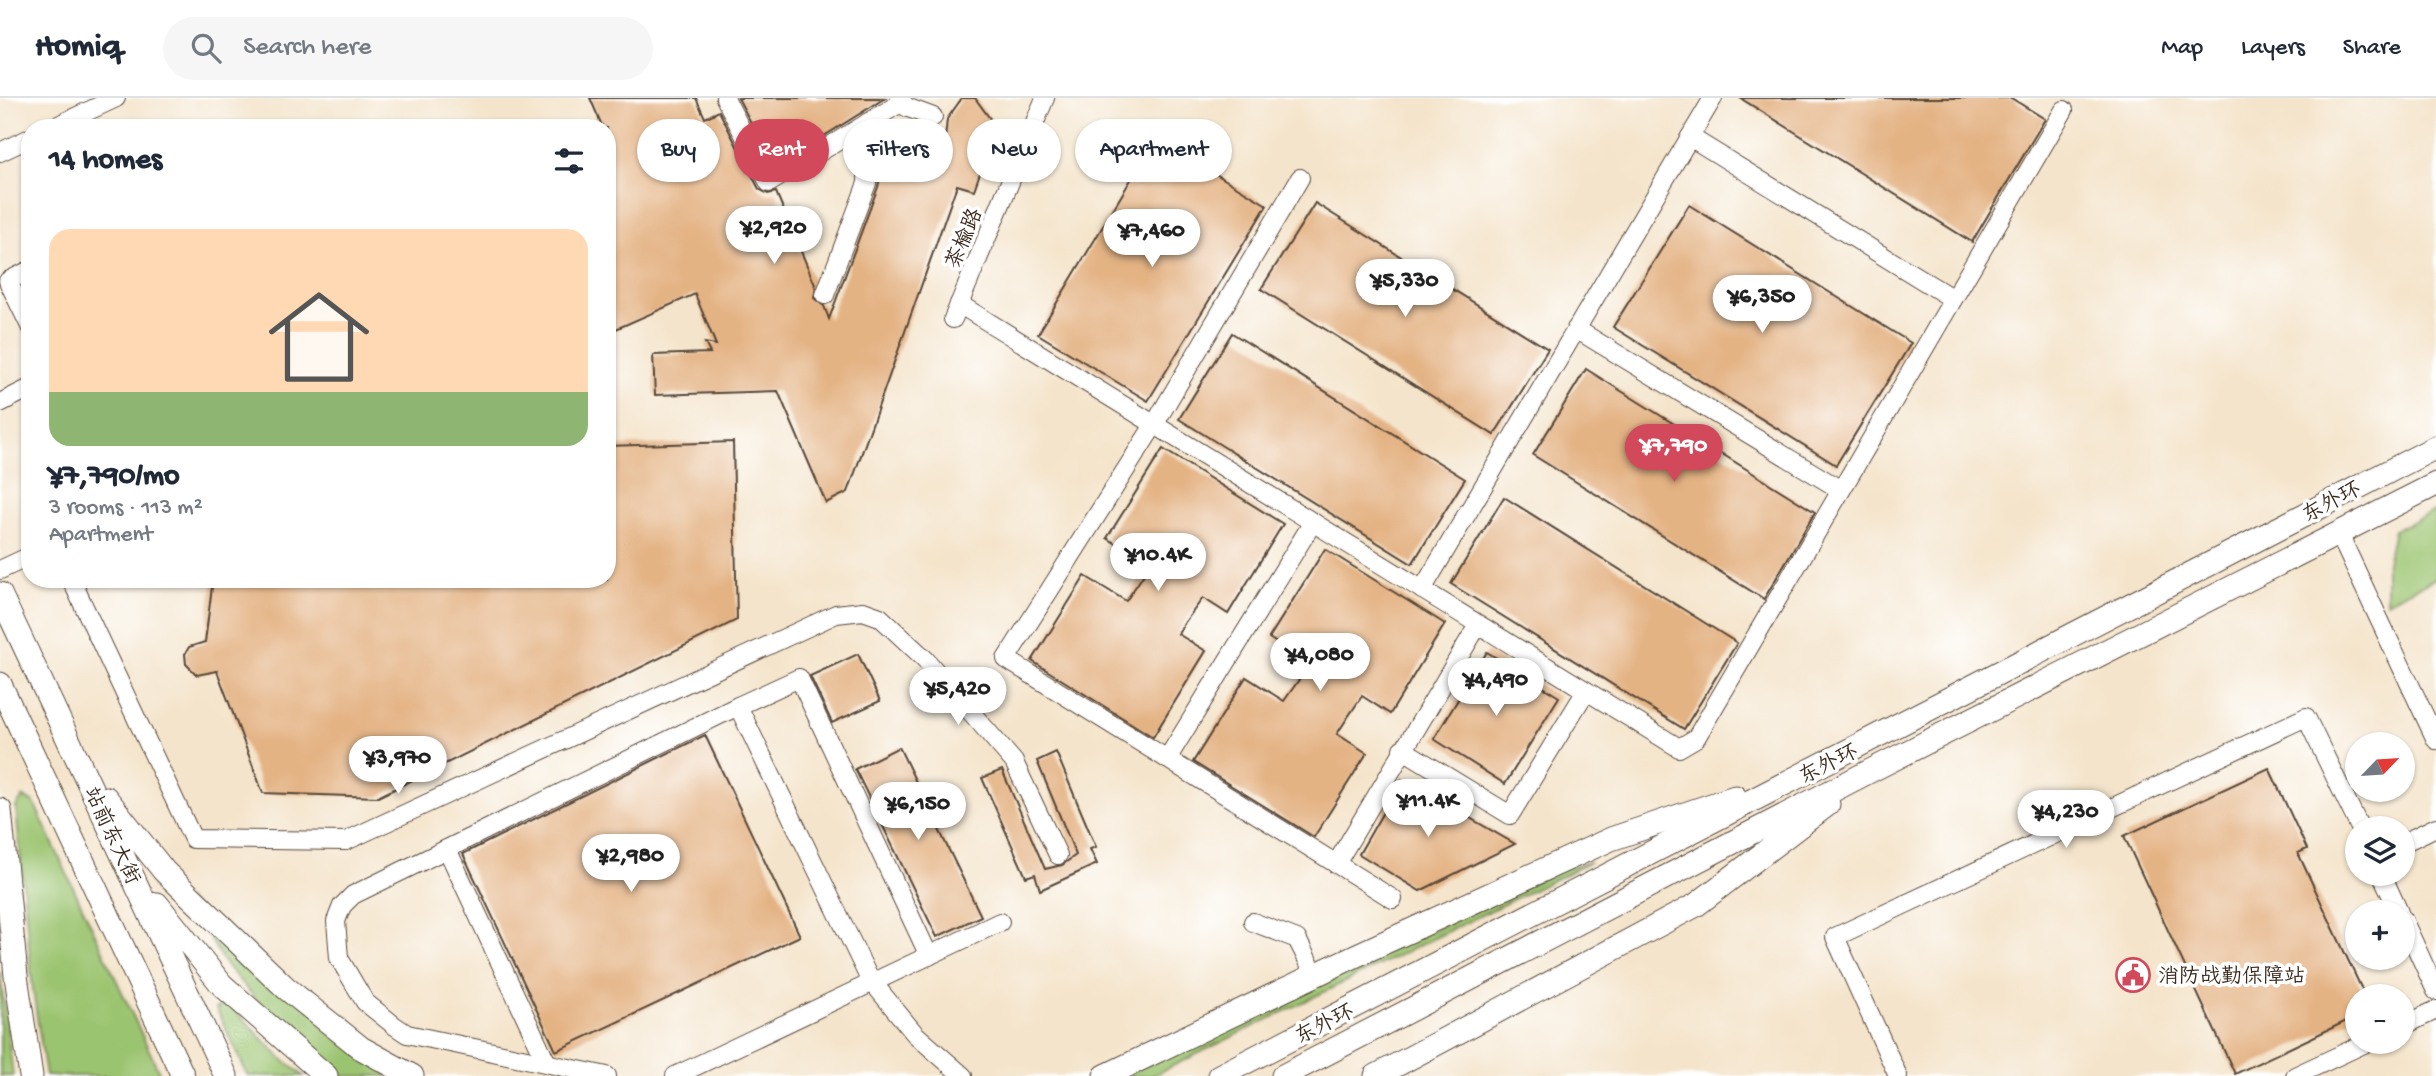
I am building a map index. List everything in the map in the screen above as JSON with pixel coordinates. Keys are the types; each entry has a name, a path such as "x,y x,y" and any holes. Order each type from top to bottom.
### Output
{"main road":[{"path":"2386,472 2436,439"},
{"name":"东外环","path":"1219,1076 2436,447"},
{"name":"东外环","path":"1872,770 2436,484"},
{"path":"2402,502 2436,490"},
{"name":"站前东大街","path":"0,594 226,1076"},
{"name":"站前东大街","path":"0,684 183,1076"},
{"path":"69,742 91,778 164,870 229,935 286,988 361,1048 412,1076"},
{"path":"1105,1076 1315,975 1611,839 1709,808 1861,746"},
{"path":"1283,1076 1872,770"},
{"path":"1376,1076 1696,905 1872,770"},
{"path":"0,810 16,976 31,1076"},
{"path":"112,833 175,930 222,985 326,1076"}],"street":[{"path":"71,119 116,98"},
{"path":"725,98 769,183 843,137"},
{"name":"茶榆路","path":"1045,98 956,311 1154,425"},
{"path":"1422,590 1713,98"},
{"path":"872,119 901,100 906,107 933,117"},
{"path":"1154,425 1679,748 1696,738 2064,110"},
{"path":"1690,137 1953,299"},
{"path":"0,152 21,142"},
{"path":"1300,178 1154,425 1006,659 1393,899"},
{"path":"825,295 867,182"},
{"path":"21,274 8,281 21,308"},
{"path":"1576,329 1841,490"},
{"path":"0,402 21,392"},
{"path":"1167,759 1313,522"},
{"path":"2339,534 2436,740"},
{"path":"0,570 21,560"},
{"path":"75,588 194,839 346,841 836,614 863,611 880,617 925,659 1014,762 1058,855"},
{"path":"1336,864 1478,625"},
{"path":"607,1076 407,1034 365,1002 339,958 336,921 342,906 353,895 799,678 929,956"},
{"path":"1402,749 1510,814 1586,691"},
{"path":"738,706 854,951 873,982 915,1034 963,1076"},
{"path":"1898,1076 1835,937 2306,717 2354,816"},
{"path":"2415,837 2436,827"},
{"path":"447,849 547,1063"},
{"path":"675,1076 1000,922"},
{"path":"1253,922 1297,939 1315,975"},
{"path":"2415,945 2436,991"},
{"path":"2415,1020 2436,1010"},
{"path":"2295,1076 2345,1053"}],"green space":[{"path":"2436,511 2436,578 2386,602 2386,567 2394,530"},
{"path":"23,797 34,803 161,1076 46,1076 33,991 16,807"},
{"path":"1590,862 1152,1076 1124,1076 1564,868"},
{"path":"186,899 389,1076 343,1076 276,1022 225,964"},
{"path":"0,971 13,1076 0,1076"},
{"path":"228,1003 280,1057 304,1076 248,1076 216,1008"}],"building":[{"path":"590,98 696,98 705,118 719,111 734,140 734,182 755,182 759,189 768,194 776,192 816,287 814,298 824,306 829,319 879,182 953,182 953,119 947,119 962,98 975,98 990,119 967,119 967,182 977,182 974,190 957,185 848,492 826,503 778,391 655,395 653,355 710,353 705,343 716,345 695,294 616,329 616,119 599,119"},
{"path":"738,98 885,98 851,119 843,119 843,124 829,133 829,119 749,119"},
{"path":"1740,98 2011,98 2045,119 1972,242"},
{"path":"1130,182 1229,182 1267,205 1148,401 1038,334"},
{"path":"1315,203 1548,349 1494,435 1261,289"},
{"path":"1689,205 1911,343 1836,465 1613,327"},
{"path":"1232,333 1465,479 1412,564 1179,419"},
{"path":"1586,369 1815,512 1764,599 1533,455"},
{"path":"733,442 737,620 378,797 263,793 217,671 197,675 186,664 185,654 189,647 205,642 212,588 616,588 616,446"},
{"path":"1163,449 1283,524 1228,614 1203,598 1185,622 1178,634 1206,651 1153,737 1032,661 1085,576 1126,601 1150,565 1107,538"},
{"path":"1504,497 1737,643 1684,729 1451,584"},
{"path":"1325,549 1445,624 1390,714 1362,696 1337,734 1367,753 1314,837 1193,762 1246,677 1284,701 1310,664 1269,638"},
{"path":"1487,652 1559,697 1505,784 1434,739"},
{"path":"858,654 880,701 832,723 810,676"},
{"path":"705,735 800,936 556,1051 463,854"},
{"path":"899,747 981,916 937,937 855,769"},
{"path":"1056,752 1096,847 1090,849 1097,864 1040,890 1035,874 1026,877 982,778 1002,770 1045,869 1062,865 1076,855 1037,761"},
{"path":"2269,768 2307,849 2298,853 2345,953 2345,970 2353,970 2359,984 2345,984 2345,1022 2235,1074 2124,836"},
{"path":"1402,779 1515,844 1420,891 1359,854"}],"place":[{"name":"消防战勤保障站","path":"2133,975"}]}
